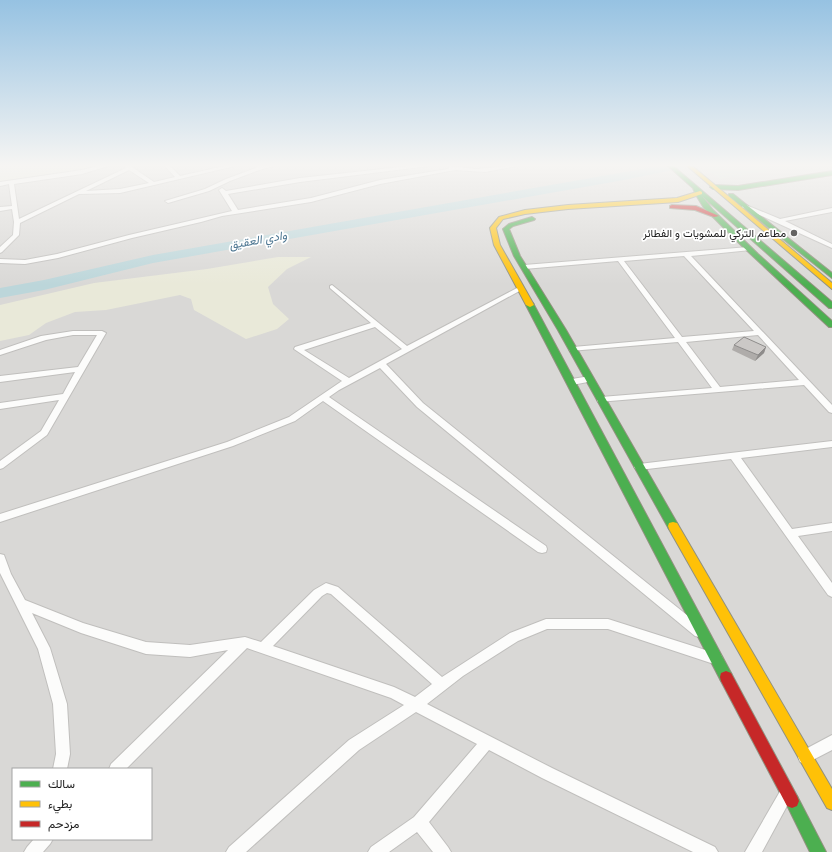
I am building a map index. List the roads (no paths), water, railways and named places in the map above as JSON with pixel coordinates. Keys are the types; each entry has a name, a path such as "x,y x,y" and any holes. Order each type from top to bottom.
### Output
{"main road":[{"path":"716,216 696,208 641,205 534,211 511,215 499,219 493,226 492,231 497,245 572,382 818,852"},
{"path":"641,205 523,220 506,229 517,256 590,379 832,803"},
{"path":"707,205 716,216 749,249 832,325"},
{"path":"712,205 832,306"},
{"path":"738,205 832,287"},
{"path":"743,205 832,276"},
{"path":"788,240 792,253"}],"street":[{"path":"17,222 55,205"},
{"path":"232,205 236,212"},
{"path":"0,261 25,262 58,256 131,236 172,228 221,214 285,205"},
{"path":"743,205 780,220 832,246"},
{"path":"0,210 15,207 17,222 16,235 0,251"},
{"path":"767,223 832,210"},
{"path":"524,267 749,249"},
{"path":"686,254 832,410"},
{"path":"620,260 718,390"},
{"path":"332,287 406,350"},
{"path":"0,518 230,444 292,419 348,381 521,288"},
{"path":"348,381 298,349 376,324"},
{"path":"0,353 44,338 73,333 102,333 44,433 0,466"},
{"path":"573,350 760,333"},
{"path":"380,363 420,405 705,636"},
{"path":"0,379 81,369"},
{"path":"572,382 590,379"},
{"path":"601,400 806,382"},
{"path":"0,406 65,396"},
{"path":"323,397 542,550"},
{"path":"639,467 832,444"},
{"path":"734,456 832,592"},
{"path":"790,533 832,526"},
{"path":"0,558 3,575 44,648 60,704 63,754 60,768"},
{"path":"263,648 318,593 326,588 334,590 442,685"},
{"path":"20,603 81,628 146,648 190,651 245,642 394,693 547,773 710,852"},
{"path":"234,852 354,745 514,637 546,624 608,624 717,660"},
{"path":"117,768 245,642"},
{"path":"376,852 419,822 487,742"},
{"path":"805,756 832,742"},
{"path":"753,852 787,792"},
{"path":"419,822 443,852"},
{"path":"29,852 35,840"},
{"path":"32,852 44,840"}],"waterway":[{"name":"وادي العقيق","path":"0,293 44,285 153,259 465,205"}],"place":[{"name":"مطاعم التركي للمشويات و الفطائر","path":"794,233"}]}
